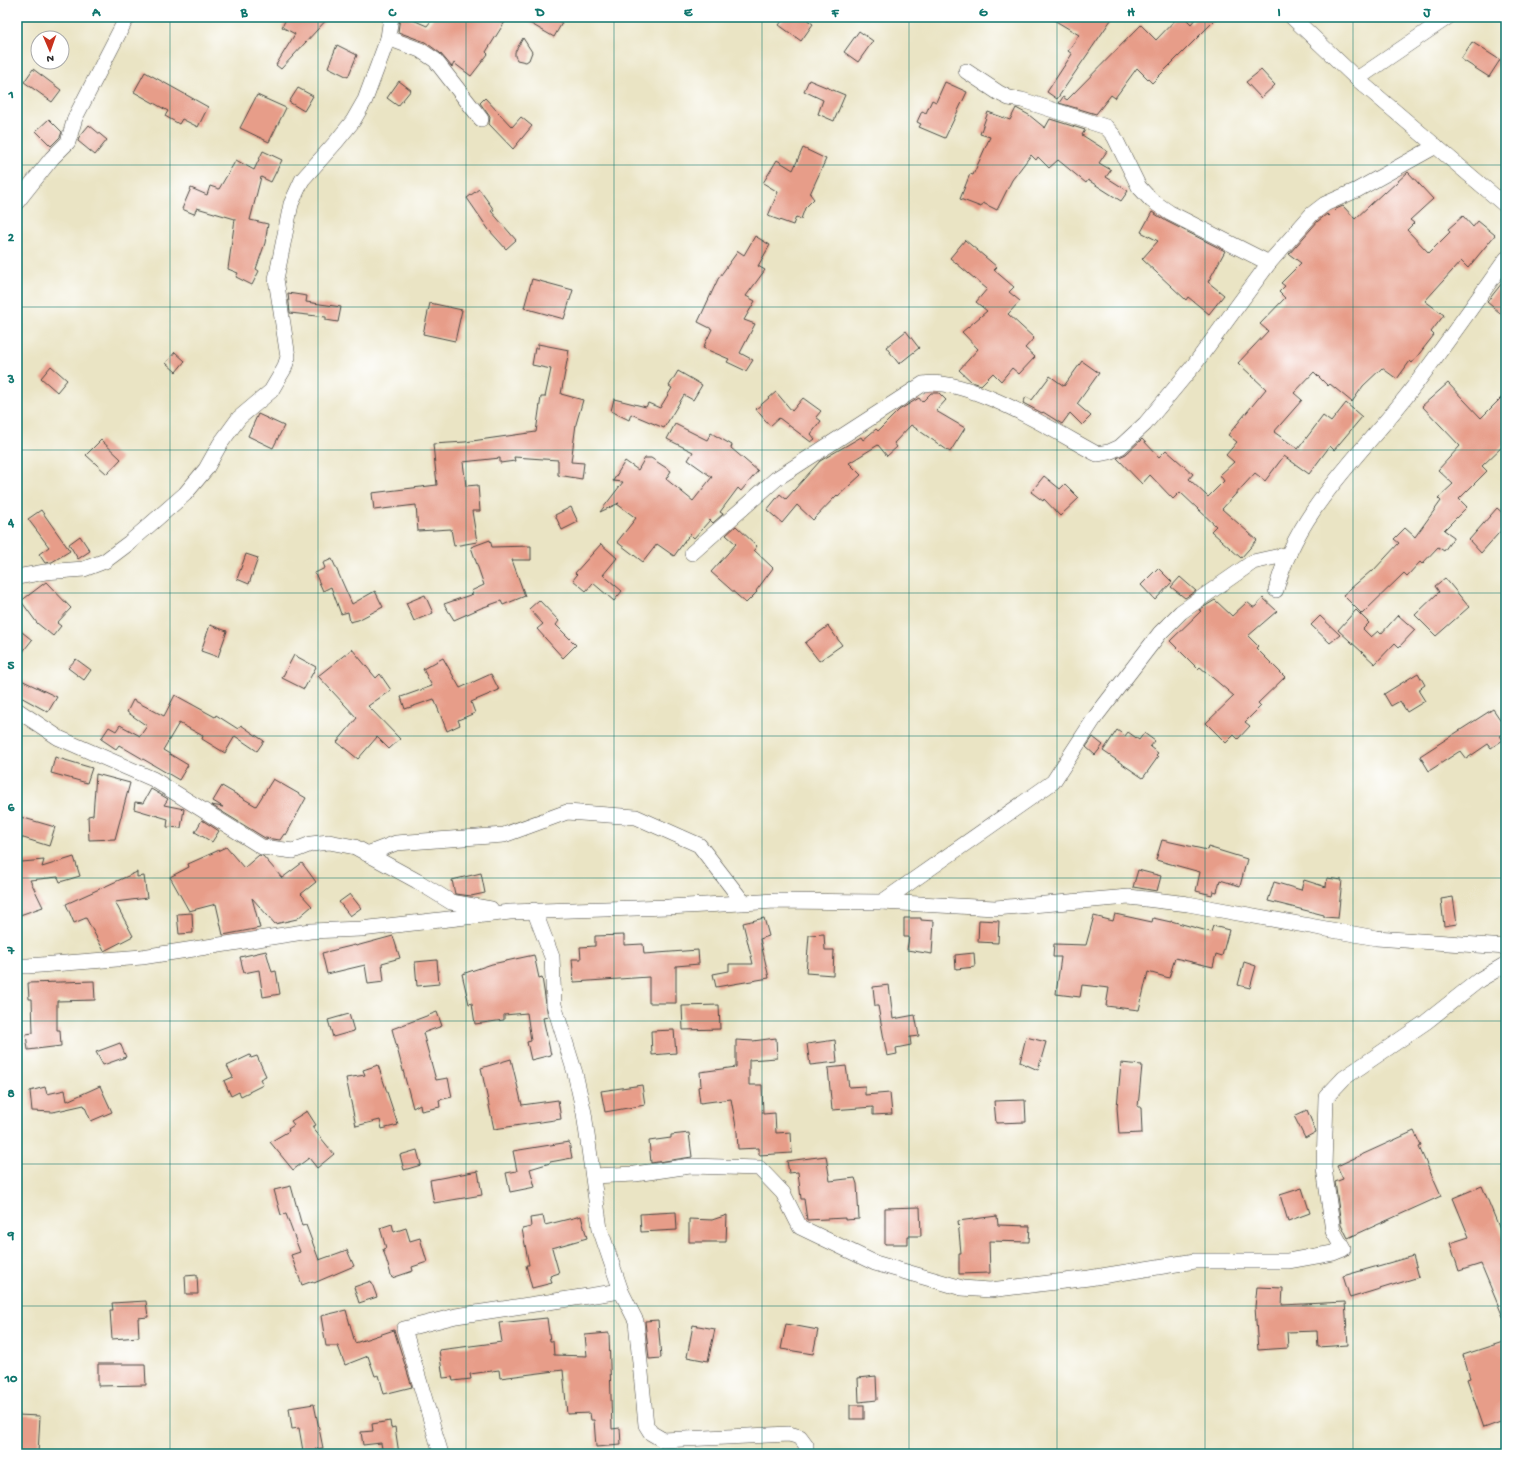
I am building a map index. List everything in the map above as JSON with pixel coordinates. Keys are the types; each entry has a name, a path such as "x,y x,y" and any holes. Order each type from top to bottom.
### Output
{"street":[{"path":"17,202 52,158 68,142 75,118 125,21 129,17"},
{"path":"17,577 45,572 84,569 106,561 185,494 206,469 220,444 238,418 271,391 284,369 288,357 276,280 291,204 302,180 353,121 365,100 388,38 391,17"},
{"path":"1292,17 1357,79 1506,206"},
{"path":"1357,79 1448,17"},
{"path":"388,38 420,50 434,60 481,118"},
{"path":"966,71 1009,98 1022,100 1106,127 1114,136 1138,187 1151,200 1170,213 1269,263"},
{"path":"692,553 776,479 923,384 942,383 986,395 1098,454 1109,452 1120,447 1145,424 1194,366 1269,263 1308,218 1325,204 1357,190 1436,146"},
{"path":"1276,590 1298,534 1316,504 1405,398 1460,326 1506,259"},
{"path":"882,902 1053,782 1096,716 1160,634 1181,612 1253,562 1289,554"},
{"path":"17,710 59,738 153,779 262,847 294,851 311,844 329,842 355,847 417,881 451,902 510,912"},
{"path":"368,854 396,843 504,835 567,812 636,817 699,845 743,902"},
{"path":"17,966 142,957 310,931 361,929 510,912 534,910 668,908 743,902 882,902 995,908 1050,902 1137,898 1188,904 1376,938 1506,947"},
{"path":"534,910 552,957 554,1005 575,1073 588,1134 600,1229 621,1291 636,1321 646,1425 651,1433 663,1440 789,1434 800,1437 806,1445 806,1454"},
{"path":"593,1176 634,1174 690,1166 758,1168 783,1193 800,1228 875,1263 962,1288 990,1290 1081,1279 1182,1262 1288,1261 1333,1253 1343,1249 1333,1231 1324,1168 1326,1097 1344,1078 1426,1022 1479,980 1506,964"},
{"path":"442,1454 404,1329 456,1316 621,1291"}],"building":[{"path":"287,17 329,17 281,69 276,65 295,34 282,27"},
{"path":"400,17 406,17 427,26 434,17 508,17 486,52 488,54 471,76 454,63 452,67 440,53 425,42 398,32"},
{"path":"519,17 552,17 562,23 554,37"},
{"path":"785,17 803,17 813,24 801,41 779,25"},
{"path":"1049,17 1113,17 1057,99 1047,92 1072,54 1068,51 1079,35"},
{"path":"1178,17 1184,17 1191,24 1197,17 1218,17 1152,83 1137,68 1115,98 1111,95 1096,114 1059,103 1063,97 1067,100 1141,25 1156,40"},
{"path":"859,31 873,41 858,62 844,52"},
{"path":"523,38 532,52 529,60 526,62 517,60 515,56 515,52"},
{"path":"1472,42 1500,60 1489,77 1461,59"},
{"path":"337,45 357,55 348,77 328,67"},
{"path":"32,70 34,70 61,90 52,102 24,82"},
{"path":"1261,70 1275,85 1261,98 1246,82"},
{"path":"145,72 208,107 198,127 182,119 179,124 165,116 168,111 134,92"},
{"path":"809,80 845,95 834,121 818,114 823,100 804,91"},
{"path":"399,81 411,90 398,106 387,98"},
{"path":"945,82 967,92 945,138 919,127 921,124 917,122 922,111 926,113 932,100 936,102"},
{"path":"298,88 313,96 304,111 289,102"},
{"path":"257,95 286,108 269,142 240,128"},
{"path":"485,98 512,127 521,117 532,126 513,149 489,124 490,117 480,103"},
{"path":"1016,108 1029,115 1045,128 1050,119 1085,130 1082,135 1107,151 1099,163 1111,170 1106,177 1128,191 1121,201 1088,180 1086,183 1058,160 1049,168 1038,157 1036,160 1031,155 1012,180 997,210 983,203 981,207 960,199 970,174 973,175 990,137 980,134 988,112 1010,120"},
{"path":"49,119 62,132 60,137 51,146 36,131"},
{"path":"89,125 107,140 95,155 78,141 79,137"},
{"path":"803,148 826,159 810,194 814,199 805,208 801,219 796,217 793,225 768,216 778,192 763,183 777,160 793,170"},
{"path":"263,151 282,160 271,182 261,177 250,220 268,224 265,243 256,269 259,271 252,285 236,277 238,273 228,269 235,219 197,208 194,214 182,209 191,188 207,195 210,186 219,189 236,160 254,170"},
{"path":"1408,172 1433,199 1410,220 1414,223 1407,230 1429,253 1450,232 1448,229 1463,216 1473,227 1478,221 1495,235 1468,268 1461,261 1425,301 1444,315 1431,332 1434,335 1412,363 1410,361 1397,379 1382,368 1363,386 1352,402 1330,384 1328,386 1314,372 1294,393 1302,400 1274,432 1298,449 1323,416 1331,422 1346,403 1362,417 1334,450 1330,446 1309,474 1284,456 1265,481 1255,473 1222,509 1257,540 1241,558 1211,531 1216,526 1180,492 1173,499 1150,475 1142,484 1117,458 1126,454 1142,439 1159,457 1166,450 1193,474 1189,479 1208,497 1224,481 1220,475 1234,462 1226,455 1237,442 1228,435 1266,389 1238,363 1268,331 1260,324 1285,298 1279,292 1285,286 1281,283 1301,263 1289,254 1318,221 1327,214 1329,216 1336,209 1343,206 1355,219"},
{"path":"479,189 494,210 491,211 516,240 506,249 489,230 467,198"},
{"path":"1152,212 1166,221 1225,251 1208,282 1224,295 1209,314 1188,297 1186,300 1142,259 1158,241 1141,232"},
{"path":"755,236 770,245 758,266 765,270 746,296 755,301 744,320 755,324 740,353 753,360 746,371 727,362 729,359 703,348 712,329 698,322 718,279 738,251 744,255"},
{"path":"965,240 997,267 994,270 1014,287 1009,292 1020,301 1008,314 1034,338 1025,348 1035,357 1019,374 1012,368 1001,381 993,373 981,385 972,382 959,370 978,349 962,332 987,311 976,302 987,289 950,258"},
{"path":"1506,278 1506,318 1487,302"},
{"path":"532,279 573,290 564,319 524,308"},
{"path":"288,293 307,296 306,302 341,307 338,322 326,320 326,317 290,313"},
{"path":"430,303 462,310 455,341 423,334"},
{"path":"906,331 919,348 899,364 886,347"},
{"path":"538,344 569,350 561,394 583,400 576,424 571,462 584,463 582,479 558,475 558,460 514,457 515,461 500,463 500,458 463,462 466,486 478,485 480,511 472,511 477,542 454,546 451,529 418,531 416,505 374,510 372,493 437,485 433,444 465,442 536,432 541,397 545,397 551,369 532,365 535,348 538,348"},
{"path":"175,352 185,361 176,372 166,363"},
{"path":"1082,361 1099,373 1077,404 1091,416 1082,425 1070,413 1062,424 1043,412 1042,413 1023,403 1026,397 1032,400 1050,376 1064,386"},
{"path":"51,366 67,380 57,392 41,378"},
{"path":"678,371 702,385 693,400 684,395 664,428 631,414 629,420 611,411 614,399 646,407 648,403 660,408 672,388 669,386"},
{"path":"1448,383 1481,418 1506,393 1506,443 1482,466 1487,471 1459,499 1467,507 1444,530 1454,537 1444,551 1438,547 1422,564 1420,562 1407,576 1404,573 1362,614 1343,595 1371,571 1372,572 1399,543 1394,539 1405,528 1415,537 1441,501 1438,498 1453,484 1438,470 1460,446 1422,406"},
{"path":"776,392 792,411 803,398 821,411 816,417 821,421 811,434 815,439 811,442 779,418 770,426 756,409"},
{"path":"931,393 939,393 946,400 936,411 965,428 950,452 911,425 894,443 897,447 887,456 878,445 849,463 861,475 838,496 837,495 813,520 797,505 782,523 767,510 780,494 786,499 820,461 861,437 863,440 876,429 878,431 899,410 919,398 922,402"},
{"path":"258,414 284,426 273,448 248,436"},
{"path":"675,424 707,440 711,433 732,445 731,448 758,471 741,491 738,488 720,512 723,514 713,523 710,520 694,538 690,534 674,556 657,544 643,562 617,542 636,518 617,504 619,503 600,512 623,482 613,481 625,461 638,470 645,458 651,458 671,471 666,479 693,501 712,477 688,460 693,452 667,439"},
{"path":"101,440 121,459 107,474 86,455"},
{"path":"1044,476 1060,489 1065,484 1079,498 1060,516 1044,499 1043,501 1031,492"},
{"path":"571,507 578,522 562,530 555,515"},
{"path":"1497,508 1506,516 1506,525 1481,553 1469,540"},
{"path":"41,510 70,551 52,562 45,563 39,554 49,547 28,519"},
{"path":"736,526 757,546 754,550 773,568 756,591 757,592 746,603 711,572 736,544 726,535"},
{"path":"80,536 90,551 78,559 69,544"},
{"path":"490,540 492,547 531,546 531,560 512,560 525,596 503,605 501,601 454,620 444,604 473,594 471,591 484,585 471,547"},
{"path":"601,544 617,558 603,575 622,591 614,601 593,583 586,591 573,580 577,575 575,573"},
{"path":"246,554 258,558 249,584 237,579"},
{"path":"332,559 352,604 375,591 383,607 358,620 350,622 348,612 341,614 331,587 323,591 315,573 325,568 323,563"},
{"path":"1158,568 1172,582 1155,600 1141,585"},
{"path":"1180,577 1196,591 1185,598 1171,587"},
{"path":"1445,578 1469,607 1436,636 1415,615 1439,592 1435,586"},
{"path":"46,582 71,608 57,623 61,626 53,636 37,623 21,601"},
{"path":"425,595 433,613 414,621 406,603"},
{"path":"1263,598 1277,611 1248,636 1258,646 1256,648 1285,677 1258,703 1261,706 1245,722 1250,726 1238,739 1234,735 1226,743 1206,723 1234,696 1200,667 1198,669 1170,641 1201,611 1199,610 1215,600 1232,616 1247,602 1255,607"},
{"path":"539,600 559,621 556,625 576,645 563,658 537,629 543,624 529,609"},
{"path":"1356,610 1369,623 1363,629 1371,637 1378,631 1381,634 1398,615 1415,630 1399,647 1395,643 1375,664 1338,630"},
{"path":"1320,616 1340,635 1330,643 1311,625"},
{"path":"210,625 227,631 218,657 201,651"},
{"path":"828,626 842,645 819,661 805,643"},
{"path":"17,628 32,640 17,659"},
{"path":"352,649 376,678 380,674 391,690 368,706 400,739 389,749 377,737 358,759 337,742 357,718 318,676"},
{"path":"294,655 316,667 304,689 282,678"},
{"path":"443,658 460,688 491,674 499,690 471,702 475,713 458,720 460,725 447,731 434,699 405,709 401,697 432,686 423,669"},
{"path":"76,659 91,670 84,680 68,668"},
{"path":"1418,673 1425,685 1418,690 1425,701 1407,712 1400,701 1391,706 1384,694"},
{"path":"17,678 57,697 48,712 17,695"},
{"path":"175,695 215,717 216,715 238,729 241,725 264,741 257,751 235,736 225,753 202,739 203,736 179,723 163,750 188,765 179,780 119,745 116,749 101,739 109,727 116,731 120,725 140,736 147,726 127,712 133,700 164,716"},
{"path":"1493,709 1506,728 1506,732 1500,736 1503,740 1491,748 1488,744 1466,759 1460,751 1429,771 1420,756"},
{"path":"1117,730 1125,736 1128,732 1139,740 1144,733 1155,741 1150,747 1158,753 1156,755 1158,757 1143,778 1103,751"},
{"path":"1093,737 1103,745 1095,755 1086,747"},
{"path":"55,757 92,768 87,783 51,773"},
{"path":"96,774 130,783 115,839 89,840 88,816 93,815"},
{"path":"273,779 306,798 286,835 284,834 280,840 265,838 211,805 223,807 213,801 222,786 256,806"},
{"path":"151,789 168,799 164,805 184,809 181,828 167,827 168,819 134,809 135,802 143,803"},
{"path":"17,816 55,827 49,846 17,836"},
{"path":"202,820 219,831 212,842 195,832"},
{"path":"1162,840 1207,850 1208,847 1247,859 1240,886 1220,880 1217,892 1213,891 1212,895 1196,891 1200,872 1156,860"},
{"path":"226,847 244,868 259,855 263,856 282,878 302,863 316,882 301,894 312,906 297,919 275,924 252,898 260,928 223,935 216,904 189,911 170,877 189,867 188,864"},
{"path":"17,852 22,862 44,860 42,867 74,857 80,876 60,882 58,877 30,880 43,907 17,916"},
{"path":"1138,870 1161,876 1157,891 1133,887"},
{"path":"137,872 137,877 144,876 147,898 115,902 133,936 104,951 86,918 74,923 66,904"},
{"path":"481,873 485,893 471,896 455,894 452,880"},
{"path":"1327,878 1342,880 1338,918 1324,917 1324,915 1268,901 1274,882 1301,890 1304,880 1326,887"},
{"path":"350,894 361,908 350,916 339,902"},
{"path":"1453,897 1457,924 1444,926 1441,899"},
{"path":"192,913 193,933 179,934 177,914"},
{"path":"1115,914 1152,922 1153,918 1171,921 1211,932 1213,926 1229,930 1222,956 1216,954 1213,967 1175,958 1169,978 1148,972 1139,1010 1106,1006 1109,988 1082,985 1080,997 1056,994 1061,957 1053,957 1054,944 1086,945 1094,916 1113,921"},
{"path":"764,918 769,936 760,939 769,978 716,987 713,974 729,971 729,964 753,964 743,923"},
{"path":"904,918 921,918 921,920 934,921 932,954 907,950 909,937 904,937"},
{"path":"979,920 999,921 998,943 978,942"},
{"path":"824,934 825,950 834,950 833,975 806,973 809,935"},
{"path":"624,935 624,945 643,944 644,954 698,950 699,964 676,966 676,1003 649,1003 649,977 574,982 572,959 581,959 580,947 595,946 595,936"},
{"path":"393,936 400,958 382,963 384,982 368,984 365,965 327,974 322,953"},
{"path":"266,951 272,972 276,971 280,994 263,997 259,970 244,973 240,957"},
{"path":"974,953 975,967 956,969 955,955"},
{"path":"534,955 539,978 542,977 548,1017 543,1018 551,1055 531,1060 527,1042 531,1041 527,1013 504,1015 504,1020 475,1024 472,1003 469,1004 462,974 492,964"},
{"path":"437,960 439,984 417,986 415,962"},
{"path":"1244,962 1256,966 1250,988 1238,985"},
{"path":"94,981 95,1000 57,1001 57,1030 60,1030 61,1046 28,1050 26,1034 33,1033 32,999 29,999 28,983"},
{"path":"889,985 893,1019 915,1015 919,1036 910,1037 911,1045 896,1048 897,1054 887,1056 878,1006 875,1006 873,987"},
{"path":"719,1005 720,1029 683,1030 682,1006"},
{"path":"437,1012 442,1026 423,1033 436,1080 448,1078 452,1097 439,1100 440,1107 421,1111 420,1104 413,1108 392,1029"},
{"path":"349,1014 354,1031 333,1037 328,1020"},
{"path":"674,1030 676,1053 652,1055 651,1031"},
{"path":"1026,1037 1046,1042 1038,1070 1020,1062"},
{"path":"776,1038 777,1058 749,1060 749,1085 762,1085 763,1114 775,1113 776,1133 791,1132 792,1153 759,1155 759,1148 738,1149 737,1132 731,1099 700,1103 698,1087 701,1086 700,1072 736,1067 736,1040 753,1041"},
{"path":"835,1040 837,1062 810,1065 807,1044"},
{"path":"120,1043 126,1057 103,1065 96,1052"},
{"path":"250,1055 251,1058 257,1056 266,1076 260,1079 263,1085 241,1096 239,1092 231,1096 224,1081 233,1077 227,1066"},
{"path":"511,1059 522,1105 558,1100 561,1119 494,1129 481,1068"},
{"path":"1121,1063 1142,1065 1138,1107 1141,1107 1142,1133 1119,1134 1117,1107"},
{"path":"378,1065 398,1125 382,1129 380,1120 356,1126 346,1078 365,1075 363,1070"},
{"path":"846,1066 849,1087 865,1086 865,1095 890,1093 892,1114 873,1115 873,1107 832,1110 828,1068"},
{"path":"642,1085 645,1105 605,1112 601,1091"},
{"path":"100,1086 112,1112 91,1121 84,1105 53,1112 32,1111 30,1091 45,1087 47,1094 65,1090 67,1101"},
{"path":"1025,1100 1026,1122 996,1123 994,1101"},
{"path":"1307,1110 1316,1132 1305,1138 1294,1116"},
{"path":"307,1111 316,1125 312,1127 334,1154 317,1168 309,1158 293,1170 270,1142 289,1131 288,1129 294,1125 291,1121"},
{"path":"1414,1131 1421,1146 1419,1147 1441,1196 1348,1238 1341,1224 1335,1182 1343,1179 1337,1166"},
{"path":"689,1133 692,1157 651,1163 649,1141 671,1138 671,1135"},
{"path":"569,1142 572,1158 550,1162 530,1169 535,1187 510,1192 506,1173 517,1171 513,1151"},
{"path":"417,1150 421,1165 404,1170 400,1155"},
{"path":"826,1156 830,1181 855,1178 857,1184 859,1219 845,1220 845,1218 807,1220 804,1199 801,1199 798,1172 789,1173 787,1161"},
{"path":"478,1171 482,1195 434,1203 430,1180"},
{"path":"291,1186 302,1226 306,1225 319,1260 347,1250 354,1266 314,1283 313,1281 302,1285 291,1255 300,1252 286,1214 281,1215 274,1190"},
{"path":"1482,1186 1506,1244 1506,1324 1481,1264 1459,1271 1450,1243 1469,1237 1453,1198"},
{"path":"1302,1188 1310,1213 1288,1221 1280,1195"},
{"path":"920,1207 921,1236 908,1236 908,1244 885,1244 885,1208"},
{"path":"676,1212 677,1230 641,1232 640,1214"},
{"path":"727,1215 726,1242 689,1242 689,1219 712,1220"},
{"path":"543,1216 545,1225 581,1216 587,1238 552,1248 559,1273 550,1276 552,1283 532,1288 526,1265 529,1265 522,1229 531,1227 530,1218"},
{"path":"997,1216 998,1225 1030,1226 1029,1242 989,1241 990,1273 959,1274 959,1253 961,1253 958,1221"},
{"path":"392,1224 394,1232 406,1228 410,1241 420,1238 427,1262 412,1267 413,1271 392,1278 383,1249 386,1248 380,1228"},
{"path":"1413,1256 1419,1277 1350,1298 1343,1276"},
{"path":"197,1275 198,1294 186,1294 185,1276"},
{"path":"371,1281 377,1297 359,1303 354,1287"},
{"path":"1257,1287 1283,1288 1282,1305 1345,1302 1348,1345 1318,1347 1317,1331 1287,1332 1288,1348 1258,1350 1255,1307"},
{"path":"146,1301 148,1317 138,1318 139,1337 112,1339 110,1310 113,1310 112,1303"},
{"path":"346,1310 355,1343 394,1330 412,1387 384,1394 379,1375 375,1376 368,1356 345,1365 338,1346 326,1346 321,1316"},
{"path":"547,1318 550,1341 553,1341 554,1355 587,1356 585,1335 609,1333 612,1429 620,1428 621,1445 596,1447 594,1420 591,1420 590,1413 567,1414 563,1370 500,1378 499,1370 470,1374 471,1379 453,1381 452,1377 443,1378 439,1350 502,1342 499,1323"},
{"path":"658,1320 661,1358 649,1359 645,1321"},
{"path":"786,1324 818,1330 813,1354 781,1349"},
{"path":"693,1325 715,1329 708,1361 687,1357"},
{"path":"1506,1341 1506,1420 1484,1428 1467,1379 1470,1378 1463,1355"},
{"path":"98,1364 145,1364 146,1385 98,1386"},
{"path":"876,1376 877,1400 859,1402 858,1378"},
{"path":"314,1404 323,1448 303,1451 299,1428 292,1429 289,1408"},
{"path":"850,1405 864,1405 864,1419 850,1419"},
{"path":"17,1415 40,1416 38,1454 17,1454"},
{"path":"390,1421 391,1428 395,1427 399,1454 383,1454 381,1443 363,1445 361,1432 373,1431 372,1424"}]}
